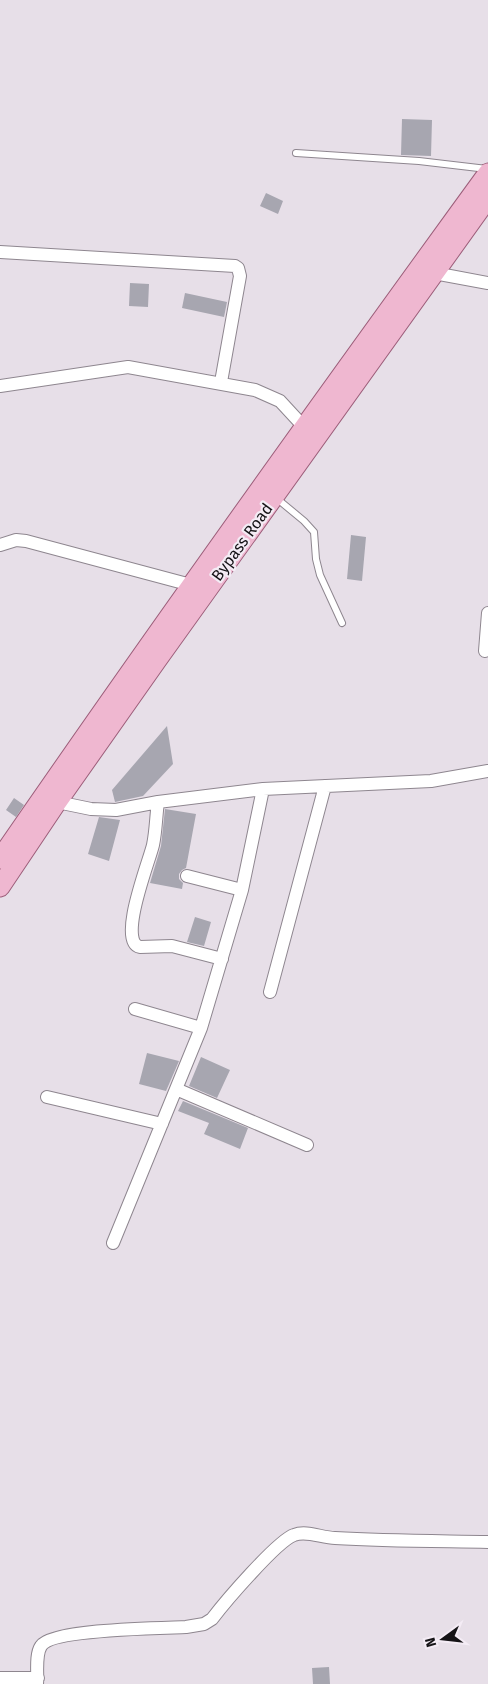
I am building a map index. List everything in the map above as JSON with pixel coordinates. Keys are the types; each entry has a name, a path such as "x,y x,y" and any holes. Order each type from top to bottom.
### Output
{"main road":[{"name":"Bypass Road","path":"0,859 304,427 488,173"},
{"name":"Bypass Road","path":"0,887 57,802 488,198"}],"street":[{"path":"0,252 235,266 238,268 240,276 221,382"},
{"path":"434,273 488,283"},
{"path":"0,386 128,367 221,382 270,395 290,410 304,427"},
{"path":"0,546 16,540 26,541 192,585"},
{"path":"485,651 488,612"},
{"path":"57,802 92,809 116,810 158,802 263,789 430,781 488,771"},
{"path":"270,992 324,786"},
{"path":"113,1243 201,1028 242,890 263,789"},
{"path":"158,802 153,842 132,917 132,942 135,946 140,947 172,946 222,959"},
{"path":"187,876 242,890"},
{"path":"135,1009 201,1028"},
{"path":"176,1089 307,1145"},
{"path":"47,1098 162,1124"},
{"path":"0,1678 38,1681 38,1655 41,1646 46,1640 73,1634 186,1627 204,1624 212,1619 271,1553 294,1534 333,1538 488,1542"}],"lane":[{"path":"296,153 419,161 488,169"},
{"path":"274,497 304,521 314,532 316,559 320,575 342,623"}],"building":[{"path":"402,119 432,120 431,156 401,155"},
{"path":"266,193 283,201 278,214 260,206"},
{"path":"130,283 149,284 148,307 129,306"},
{"path":"185,293 227,302 224,317 182,308"},
{"path":"351,535 366,537 362,581 347,579"},
{"path":"167,726 173,764 143,796 115,802 112,790"},
{"path":"14,798 24,805 16,817 6,810"},
{"path":"165,809 196,814 186,868 179,874 179,879 183,883 182,889 150,883 161,846"},
{"path":"99,817 120,820 109,861 88,854"},
{"path":"195,917 211,922 204,946 187,942"},
{"path":"147,1053 179,1061 166,1091 139,1084"},
{"path":"201,1057 230,1070 217,1098 189,1086"},
{"path":"183,1101 248,1128 240,1149 204,1134 209,1123 178,1111"},
{"path":"329,1667 330,1684 313,1684 312,1668"}]}
